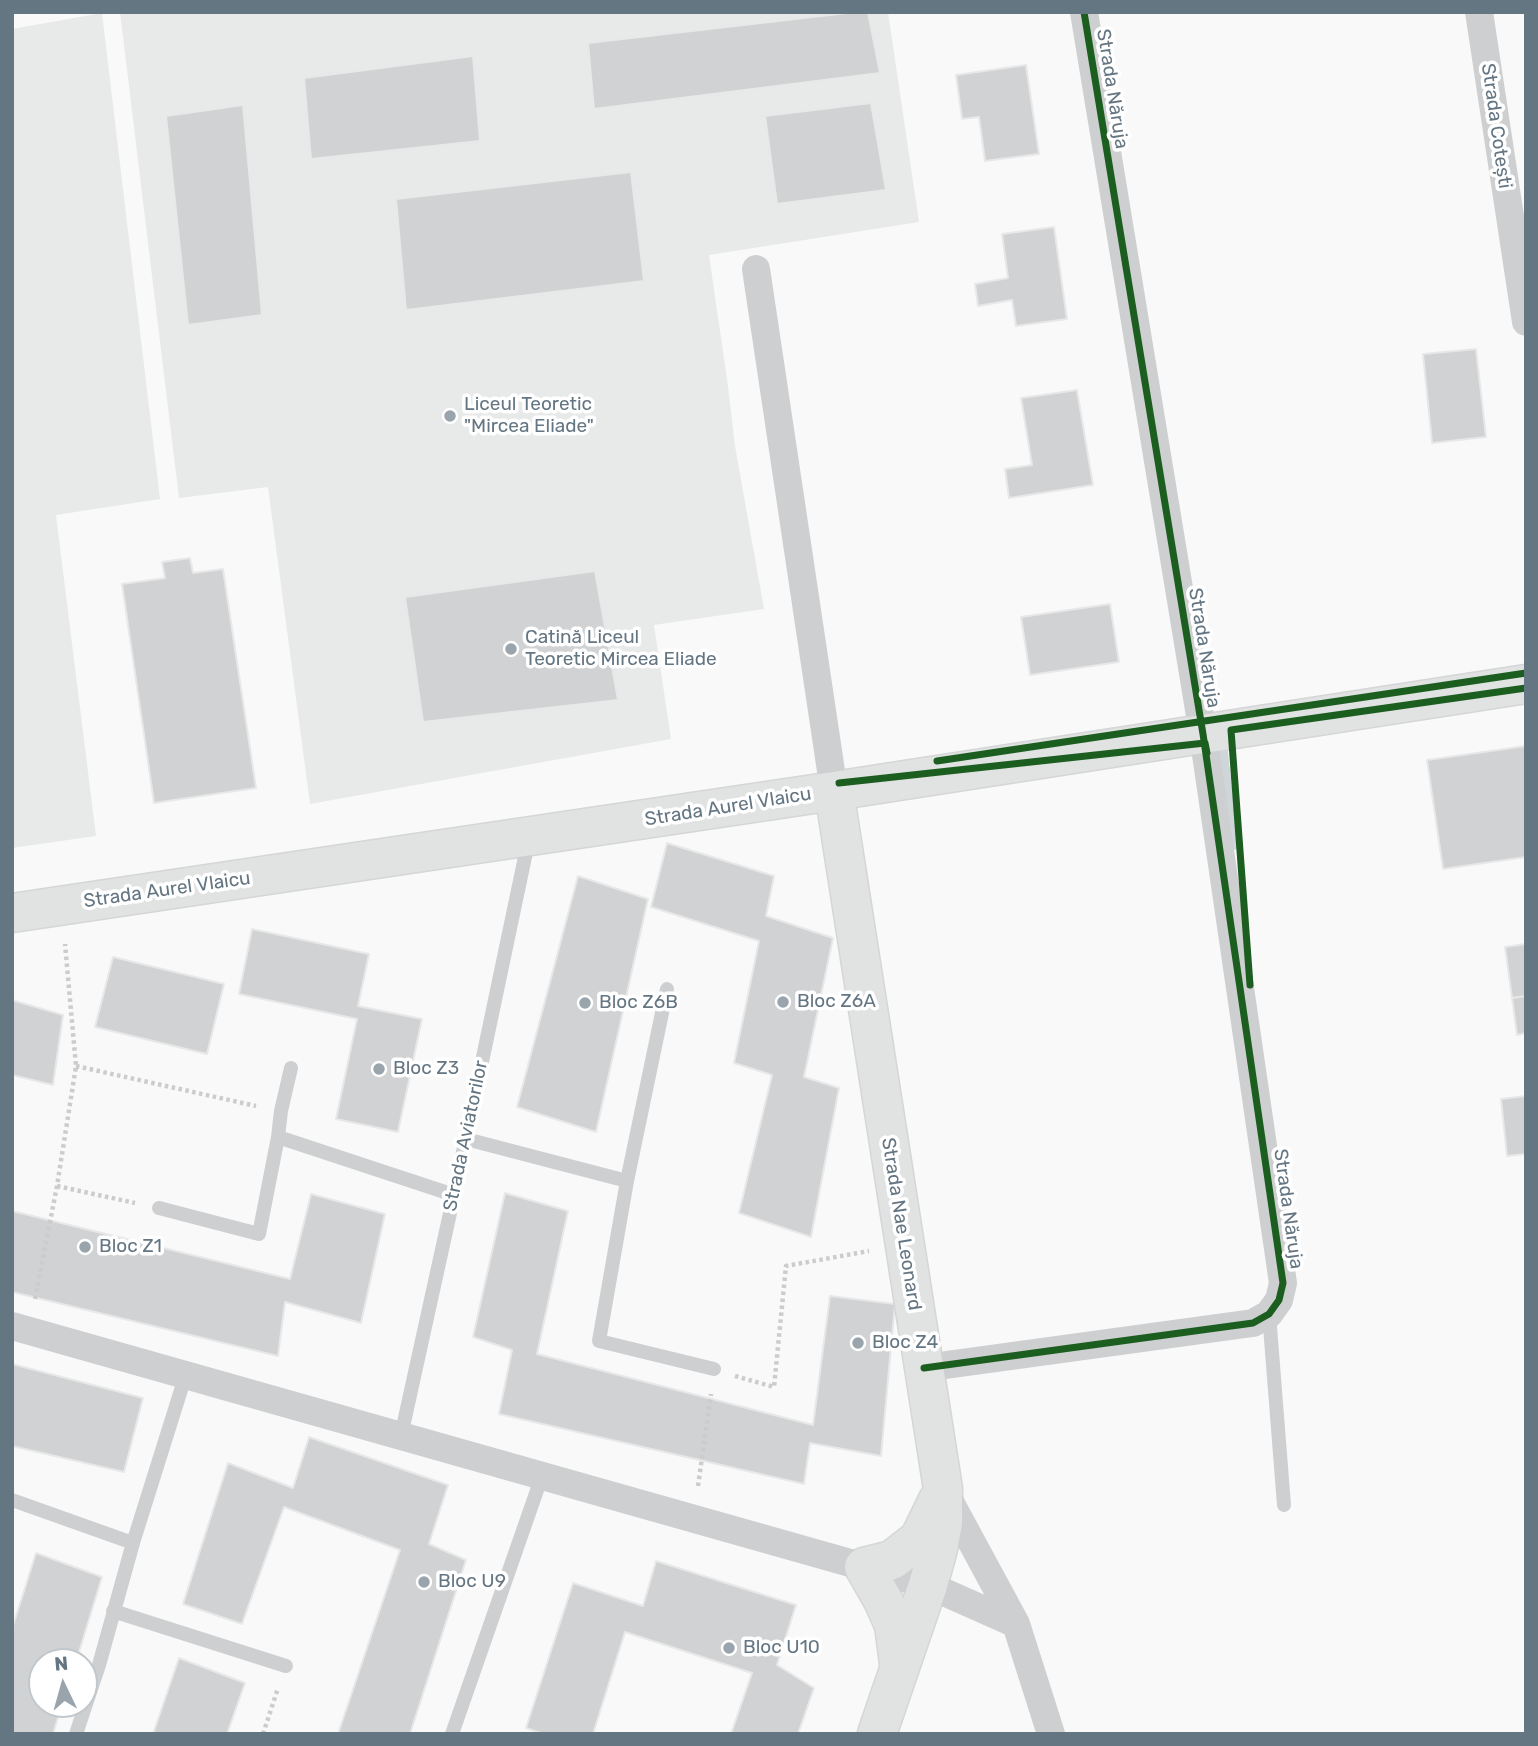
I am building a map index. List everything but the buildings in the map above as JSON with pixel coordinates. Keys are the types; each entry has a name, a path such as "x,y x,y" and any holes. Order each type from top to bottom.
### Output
{"main road":[{"name":"Strada Aurel Vlaicu","path":"12,913 834,791 1526,684"},
{"name":"Strada Nae Leonard","path":"834,791 943,1489 943,1523 928,1585 877,1734"},
{"path":"900,1666 894,1625 864,1567 892,1560 919,1538 943,1489"}],"street":[{"name":"Strada Năruja","path":"1084,12 1203,734 1283,1283 1279,1300 1269,1314"},
{"name":"Strada Cotești","path":"1479,12 1526,322"},
{"path":"755,269 834,791"},
{"path":"924,1368 1253,1323 1269,1314"},
{"path":"21,1328 928,1585 1016,1624"},
{"path":"943,1489 1016,1624 1051,1734"}],"lane":[{"name":"Strada Aviatorilor","path":"401,1436 529,836"},
{"path":"667,989 627,1181 599,1341 715,1369"},
{"path":"159,1208 259,1234 291,1068"},
{"path":"278,1138 454,1195"},
{"path":"466,1139 627,1181"},
{"path":"1269,1314 1284,1505"},
{"path":"76,1734 186,1374"},
{"path":"452,1734 542,1476"},
{"path":"12,1500 133,1543"},
{"path":"113,1611 286,1666"}],"path":[{"path":"21,1328 57,1186 76,1066 62,905"},
{"path":"76,1066 281,1111"},
{"path":"57,1186 159,1208"},
{"path":"693,1518 715,1369 774,1387 786,1266 904,1245"},
{"path":"263,1734 286,1666"}],"shaded area":[{"name":"Liceul Teoretic \"Mircea Eliade\"","path":"120,12 888,12 919,222 709,255 735,446 764,609 654,625 671,739 310,804 268,487 179,498"},
{"path":"102,13 160,499 56,515 96,836 12,848 12,29"}],"waterway":[{"path":"1226,743 1222,743 1233,845"}],"cycle path":[{"path":"924,1368 1253,1323 1269,1314 1279,1300 1283,1283 1203,734 1084,12"},
{"path":"937,761 1526,673"},
{"path":"1250,985 1231,730 1526,688"},
{"path":"839,783 1205,743 1207,753"}],"place":[{"name":"Liceul Teoretic \"Mircea Eliade\"","path":"450,416"},
{"name":"Catină Liceul Teoretic Mircea Eliade","path":"511,649"},
{"name":"Bloc Z6A","path":"783,1002"},
{"name":"Bloc Z6B","path":"585,1003"},
{"name":"Bloc Z3","path":"379,1069"},
{"name":"Bloc Z1","path":"85,1247"},
{"name":"Bloc Z4","path":"858,1343"},
{"name":"Bloc U9","path":"424,1582"},
{"name":"Bloc U10","path":"729,1648"}]}
